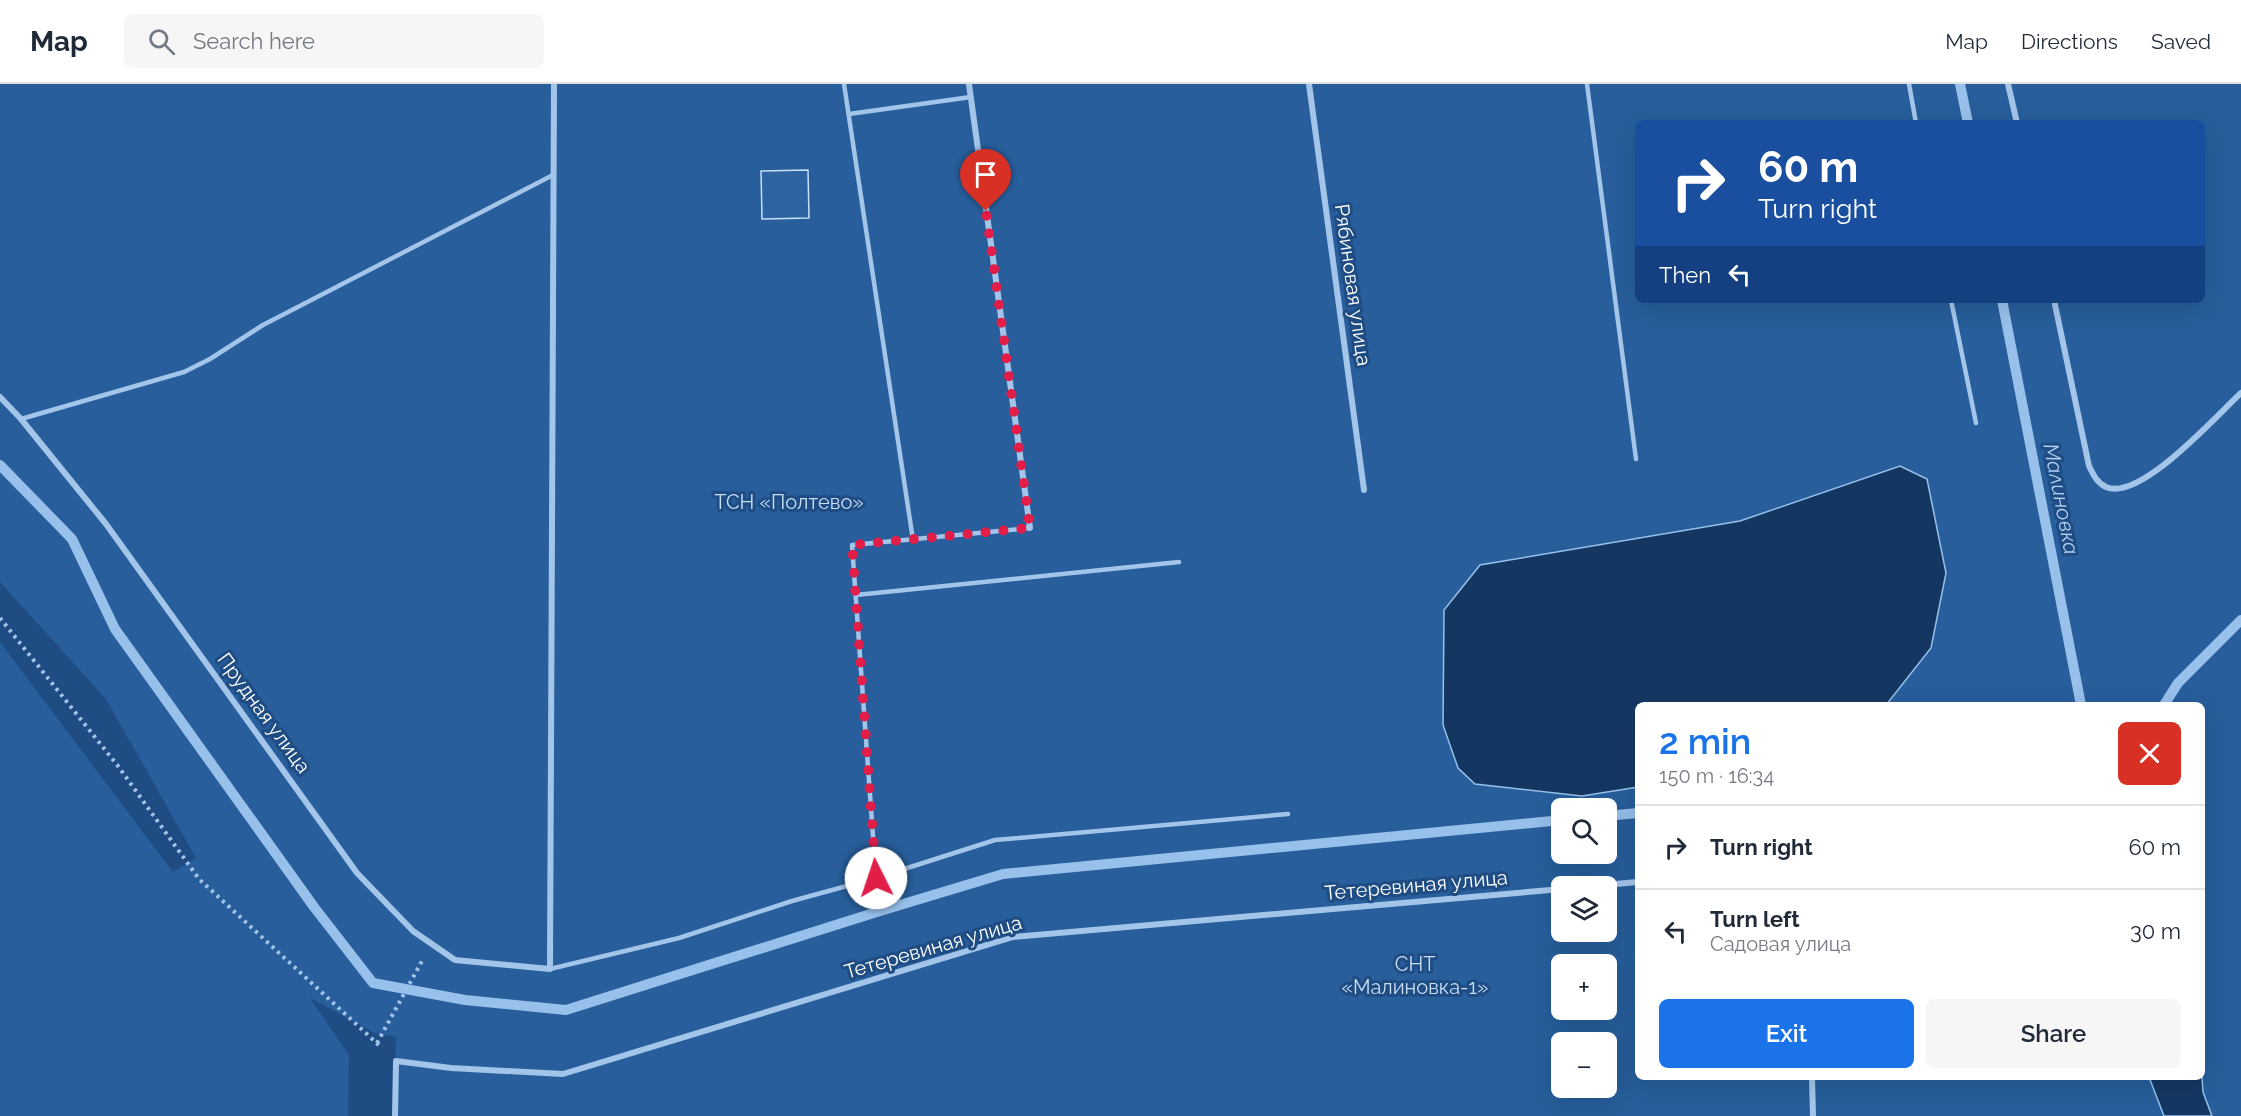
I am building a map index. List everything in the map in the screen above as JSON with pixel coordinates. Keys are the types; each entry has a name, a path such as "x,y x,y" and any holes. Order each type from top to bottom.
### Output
{"street":[{"path":"550,969 554,84"},
{"path":"969,84 1030,528"},
{"name":"Рябиновая улица","path":"1309,84 1364,490"},
{"path":"2008,84 2016,120"},
{"path":"2055,303 2089,466 2096,480 2106,488 2118,489 2151,476 2241,393"},
{"name":"Прудная улица","path":"0,396 106,524 357,873 412,932 455,960 550,969"},
{"path":"1617,884 1635,882"},
{"name":"Тетеревиная улица","path":"396,1061 451,1068 563,1074 1013,937 1551,890"},
{"path":"395,1116 396,1061"},
{"path":"1812,1080 1813,1116"}],"lane":[{"path":"844,84 913,540"},
{"path":"1587,84 1636,459"},
{"path":"1909,84 1916,120"},
{"path":"849,114 971,97"},
{"path":"21,419 184,372 210,359 263,325 553,175"},
{"path":"1953,303 1976,423"},
{"path":"876,878 852,545 1030,528"},
{"path":"856,595 1179,562"},
{"path":"550,969 679,938 792,901 876,878 995,840 1288,814"}],"path":[{"path":"0,618 118,766 199,879 396,1061"},
{"path":"377,1043 412,979"}],"green space":[{"name":"ТСН «Полтево»","path":"0,84 2241,84 2241,1116 2212,1116 2203,1092 2203,1080 2205,1080 2205,702 1635,702 1635,1080 2150,1080 2164,1116 395,1116 396,1037 375,1033 310,998 349,1055 348,1116 0,1116 0,642 173,872 196,858 106,699 0,582"}],"shaded area":[{"path":"1900,466 1927,479 1946,573 1931,648 1888,702 1635,702 1635,787 1582,796 1475,784 1458,768 1443,725 1444,610 1480,565 1740,521"},
{"path":"2150,1080 2202,1080 2203,1092 2212,1116 2164,1116"}],"building":[{"path":"808,170 809,218 762,219 761,171"}],"waterway":[{"name":"Малиновка","path":"1960,84 1967,120"},
{"name":"Малиновка","path":"2003,303 2080,702"},
{"path":"0,465 72,539 115,629 314,907 373,983 465,1000 566,1010 1003,874 1551,821"},
{"path":"2166,702 2178,683 2241,620"},
{"path":"1617,815 1635,813"}],"route":[{"path":"876,878 852,545 1030,528 986,211"}],"park label":[{"name":"СНТ «Малиновка-1»","path":"1415,976"}]}
